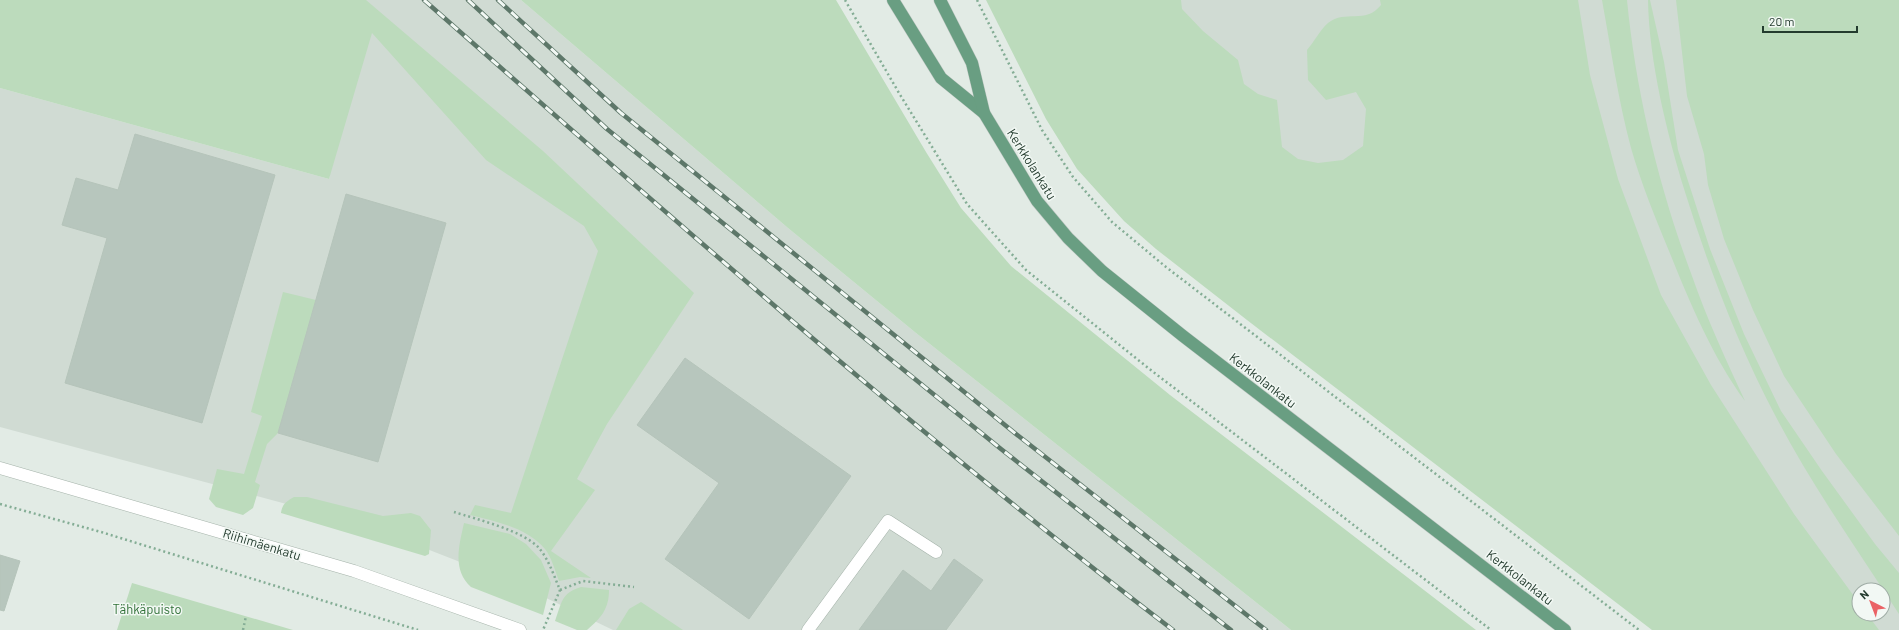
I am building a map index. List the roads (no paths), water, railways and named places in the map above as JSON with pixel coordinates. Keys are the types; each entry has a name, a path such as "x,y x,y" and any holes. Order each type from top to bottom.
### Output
{"main road":[{"name":"Kerkkolankatu","path":"893,0 941,78 984,113"},
{"name":"Kerkkolankatu","path":"940,0 972,63 984,113 1037,201 1068,238 1102,271 1183,336 1565,630"}],"street":[{"name":"Riihimäenkatu","path":"0,468 354,571 498,626 520,630"},
{"path":"808,630 888,521 936,552"}],"railway":[{"path":"424,0 793,322 981,478 1173,630"},
{"path":"468,0 607,129 1001,449 1231,630"},
{"path":"498,0 621,113 1016,434 1266,630"}],"park label":[{"name":"Tähkäpuisto","path":"147,609"}]}
